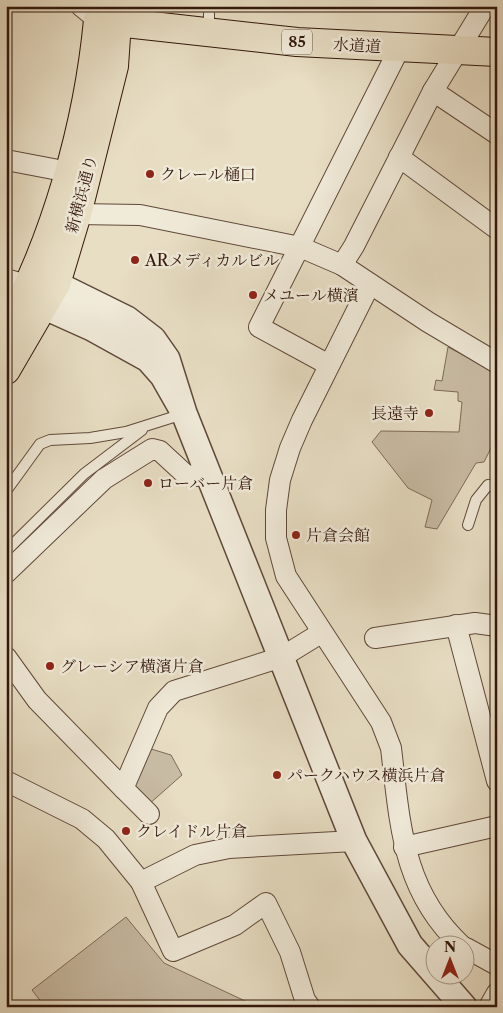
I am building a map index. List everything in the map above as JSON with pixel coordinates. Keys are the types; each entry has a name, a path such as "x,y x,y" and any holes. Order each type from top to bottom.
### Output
{"main road":[{"name":"水道道","path":"113,13 209,19 297,42 497,52"},
{"name":"新横浜通り","path":"6,370 34,289 69,172 94,63 113,13"},
{"name":"新横浜通り","path":"6,331 34,289 77,214 114,66 113,13"}],"street":[{"path":"342,265 354,246 433,91 456,50 485,6"},
{"path":"329,365 259,328 400,47"},
{"path":"433,91 497,134"},
{"path":"399,157 497,229"},
{"path":"6,160 69,172"},
{"path":"77,214 140,215 300,246 342,265 435,327 497,363"},
{"path":"370,284 290,448 280,480 276,510 276,538 286,576 387,734 391,748 404,847 417,882 435,916 453,936"},
{"path":"34,289 127,319 152,339 167,359 184,413 354,841 410,945 440,982 464,1007"},
{"path":"6,573 104,479 152,448 160,451 186,475 197,476 207,469"},
{"path":"375,638 475,623 497,626"},
{"path":"456,625 497,781"},
{"path":"124,789 158,708 174,691 282,657 321,633"},
{"path":"6,657 37,700 149,814"},
{"path":"6,781 82,819 106,839 140,882 173,951 235,925 266,903 290,952 304,1000 310,1007"},
{"path":"404,847 497,826"},
{"path":"140,882 195,855 229,848 354,841"},
{"path":"476,953 497,965"},
{"path":"489,1007 497,993"}],"lane":[{"path":"6,491 40,444 50,440 106,436 149,425 184,413"},
{"path":"6,551 84,474 149,425"},
{"path":"468,525 476,500 488,485 497,487"}],"shaded area":[{"path":"448,347 497,373 497,436 484,462 476,463 437,529 425,527 432,500 408,488 372,442 381,431 459,432 462,402 458,401 458,392 434,390 436,380 442,381"},
{"path":"148,748 171,755 182,775 148,805 131,787"},
{"path":"126,917 164,963 258,1007 45,1007 32,990"}],"place":[{"name":"クレール樋口","path":"150,174"},
{"name":"ARメディカルビル","path":"135,260"},
{"name":"メユール横濱","path":"253,295"},
{"name":"長遠寺","path":"429,413"},
{"name":"ローバー片倉","path":"148,483"},
{"name":"片倉会館","path":"296,535"},
{"name":"グレーシア横濱片倉","path":"50,666"},
{"name":"パークハウス横浜片倉","path":"277,775"},
{"name":"クレイドル片倉","path":"126,831"}]}
